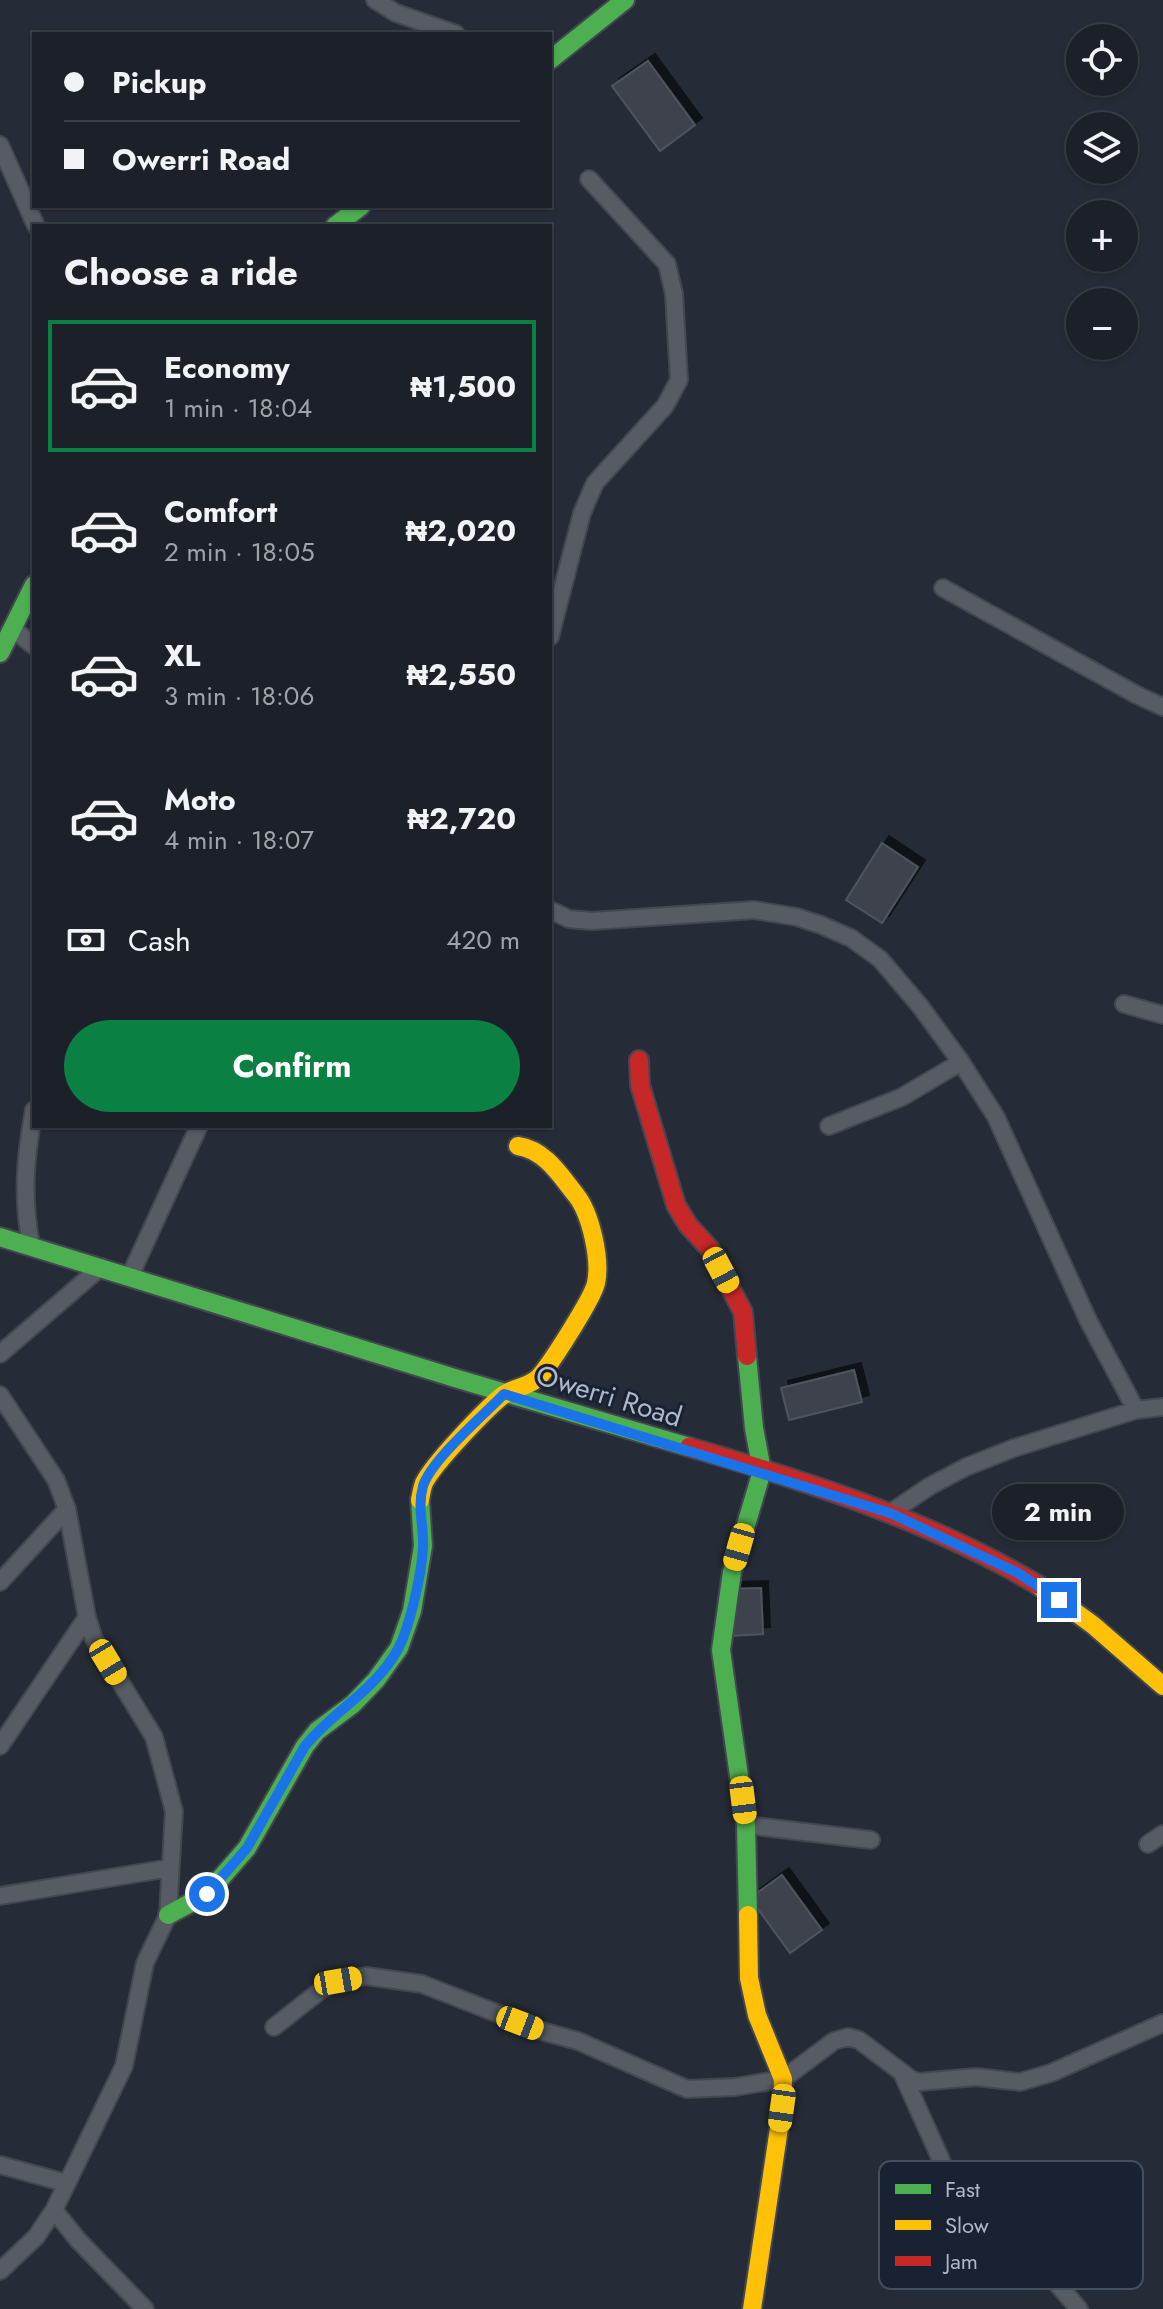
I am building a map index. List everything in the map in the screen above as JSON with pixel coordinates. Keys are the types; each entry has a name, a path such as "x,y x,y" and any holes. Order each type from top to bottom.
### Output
{"street":[{"path":"375,0 396,13 450,32"},
{"path":"552,58 625,0"},
{"path":"0,145 35,224"},
{"path":"552,629 582,513 595,483 665,406 679,380 674,294 667,264 589,179"},
{"path":"338,224 358,208"},
{"path":"943,588 1163,707"},
{"path":"0,653 32,589"},
{"path":"12,628 32,644"},
{"path":"552,911 569,919 592,921 754,910 797,917 821,925 851,938 880,959 920,1006 996,1117 1088,1320 1136,1410"},
{"path":"1124,1004 1163,1015"},
{"path":"639,1060 640,1085 676,1205 688,1225 710,1249 743,1312 754,1428 762,1471 732,1572 721,1650 746,1825 749,1978 757,2015 783,2079 782,2108 752,2309"},
{"path":"829,1126 902,1097 961,1062"},
{"path":"31,1245 25,1213 24,1171 32,1122"},
{"path":"130,1276 198,1128"},
{"path":"168,1915 207,1894 247,1848 305,1746 317,1731 353,1704 376,1680 399,1648 412,1611 423,1546 419,1505 424,1483 444,1456 504,1394 526,1387 539,1377 581,1313 596,1283 595,1240 580,1200 549,1162 533,1148 518,1146"},
{"name":"Owerri Road","path":"0,1237 890,1513 1018,1573 1094,1627 1163,1686"},
{"path":"0,1354 101,1267"},
{"path":"0,1395 56,1480 67,1509 94,1639 154,1737 174,1811 168,1915 145,1963 124,2066 54,2210 36,2237 0,2271"},
{"path":"890,1513 966,1467 1014,1448 1136,1410 1163,1407"},
{"path":"0,1582 67,1509"},
{"path":"0,1746 87,1617"},
{"path":"746,1825 871,1840"},
{"path":"1148,1844 1163,1834"},
{"path":"0,1896 170,1868"},
{"path":"274,2027 321,1990 338,1981 366,1976 422,1984 545,2032 578,2041 687,2089 735,2087 783,2079 834,2041 848,2037 859,2040 919,2082 976,2077 1020,2082 1051,2073 1163,2023"},
{"path":"902,2073 941,2161"},
{"path":"0,2165 66,2183"},
{"path":"54,2210 78,2240 145,2309"},
{"path":"1062,2289 1079,2309"}],"building":[{"path":"648,61 695,125 660,151 612,86"},
{"path":"882,843 918,867 882,923 846,900"},
{"path":"854,1370 862,1402 789,1420 781,1388"},
{"path":"761,1588 763,1634 732,1636 730,1589"},
{"path":"782,1875 822,1930 790,1953 750,1898"}],"traffic: fast":[{"path":"552,58 625,0"},
{"path":"338,224 358,208"},
{"path":"0,653 32,589"},
{"path":"0,1237 689,1447"},
{"path":"747,1356 762,1471 732,1572 721,1650 746,1825 748,1915"},
{"path":"168,1915 207,1894 247,1848 305,1746 317,1731 353,1704 376,1680 399,1648 412,1611 423,1546 420,1500"}],"traffic: slow":[{"path":"420,1500 429,1474 472,1425 502,1396 539,1377 570,1331 596,1283 596,1250 581,1203 544,1158 518,1146"},
{"path":"1038,1585 1093,1625 1163,1686"},
{"path":"748,1915 749,1978 757,2015 783,2079 782,2108 752,2309"}],"traffic: jam":[{"path":"639,1060 640,1085 676,1205 688,1225 710,1249 743,1312 747,1356"},
{"path":"689,1447 824,1489 912,1522 1038,1585"}],"route":[{"path":"207,1894 247,1848 305,1746 317,1731 353,1704 376,1680 399,1648 412,1611 423,1546 419,1505 424,1483 444,1456 504,1394 762,1471 890,1513 1018,1573 1059,1600"}]}
